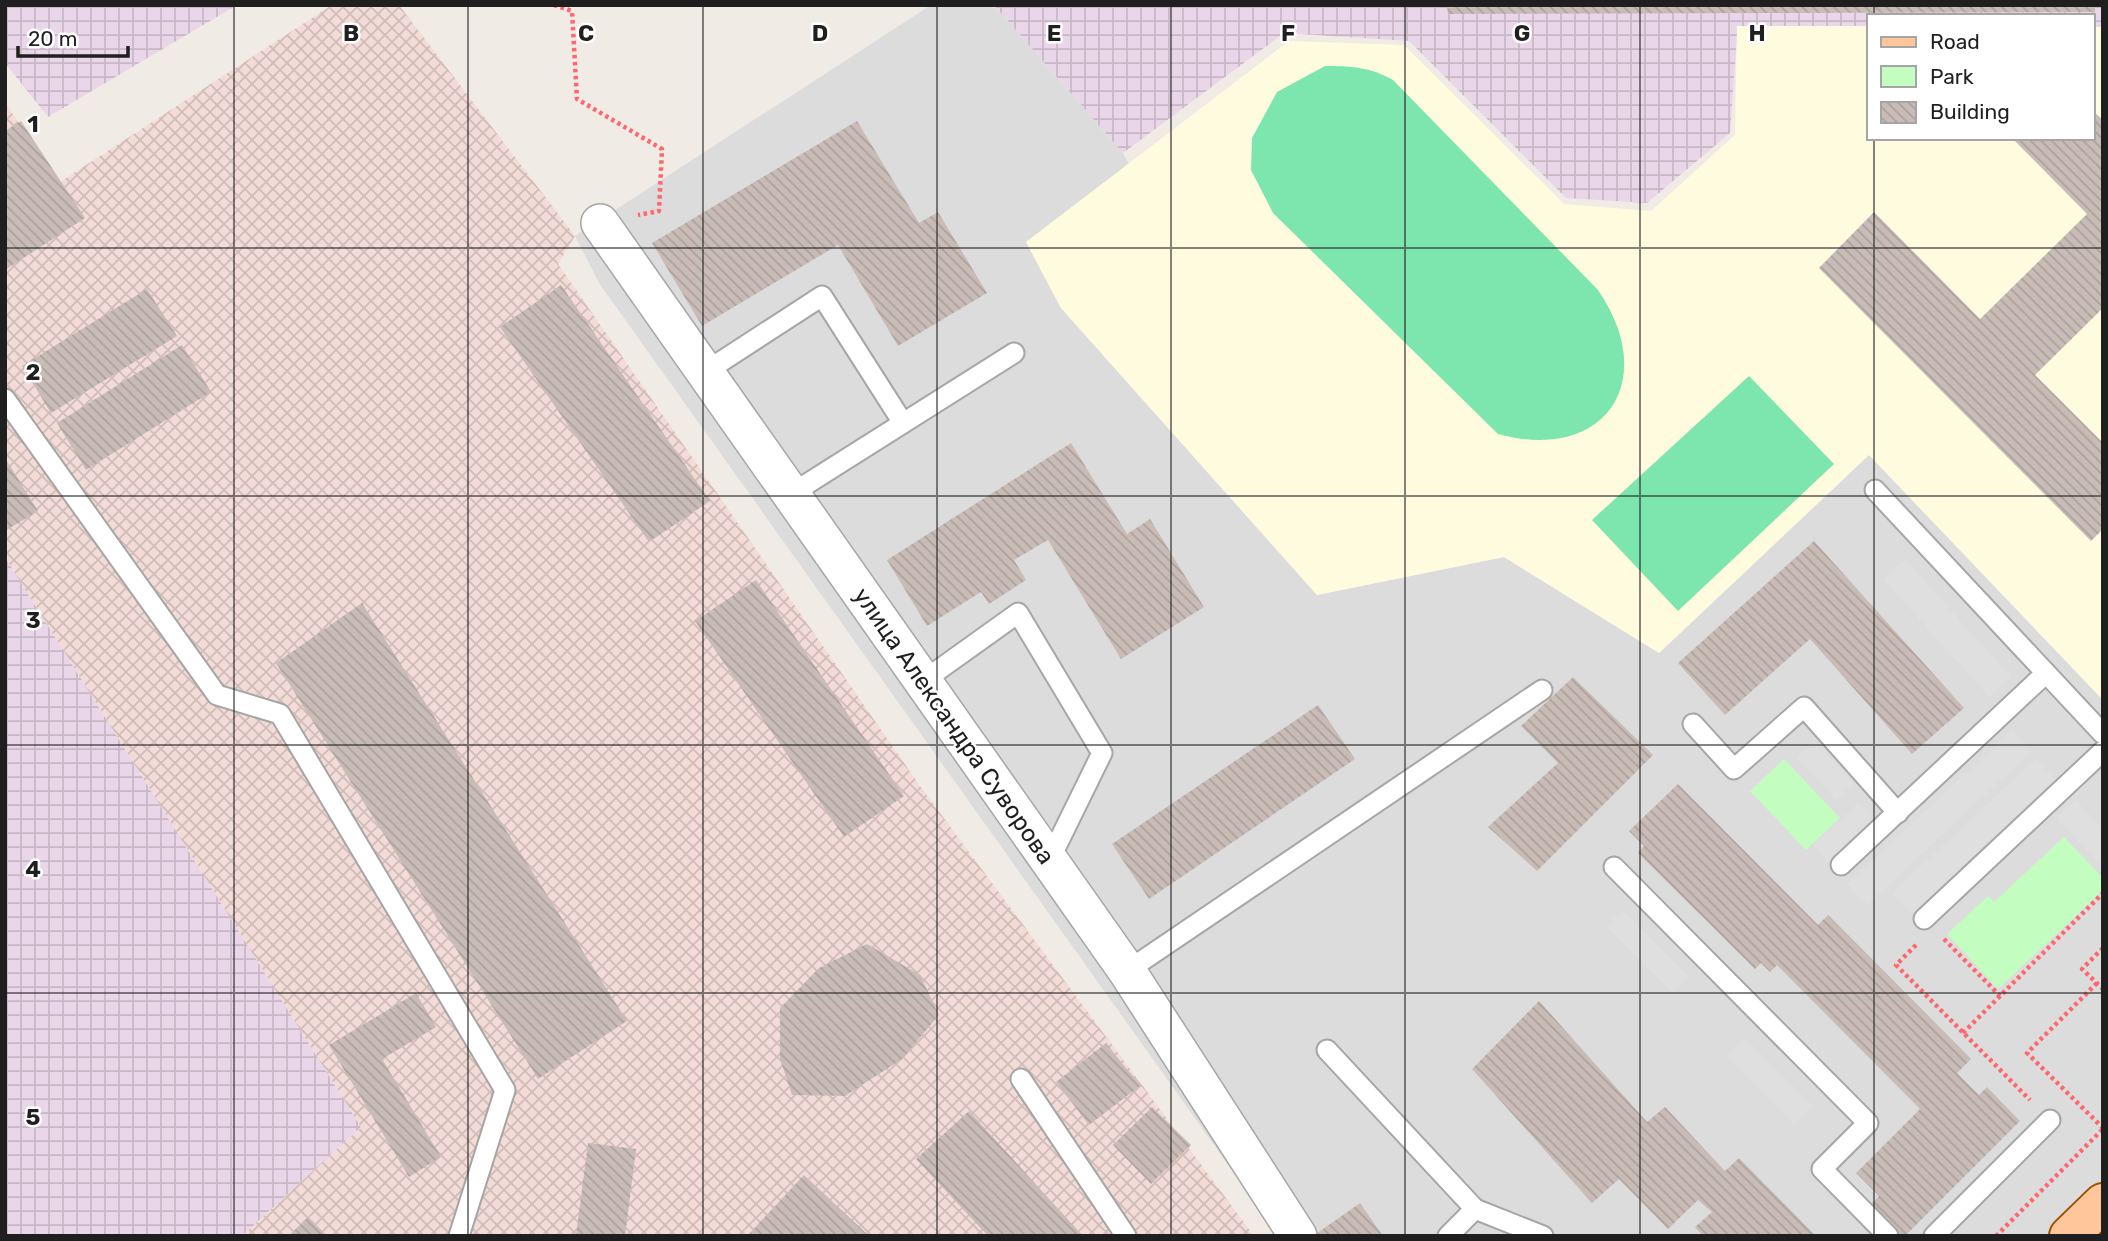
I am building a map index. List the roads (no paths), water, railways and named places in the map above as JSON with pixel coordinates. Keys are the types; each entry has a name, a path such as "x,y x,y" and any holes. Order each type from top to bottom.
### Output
{"main road":[{"path":"2069,1236 2103,1203"}],"street":[{"name":"улица Александра Суворова","path":"600,223 1127,971 1298,1236"}],"lane":[{"path":"705,372 822,296 903,423"},
{"path":"791,494 1014,353"},
{"path":"5,399 217,695 280,714 505,1090 459,1236"},
{"path":"1875,490 2103,734"},
{"path":"923,681 1018,613 1102,753 1049,861"},
{"path":"1841,865 2046,673"},
{"path":"1127,971 1542,690"},
{"path":"1693,724 1734,769 1804,707 1898,813"},
{"path":"1928,923 2103,751"},
{"path":"1614,867 1868,1123 1822,1169 1888,1236"},
{"path":"1327,1050 1475,1209 1544,1236"},
{"path":"1021,1079 1126,1236"},
{"path":"1934,1236 2050,1120"},
{"path":"1448,1236 1475,1209"}]}
